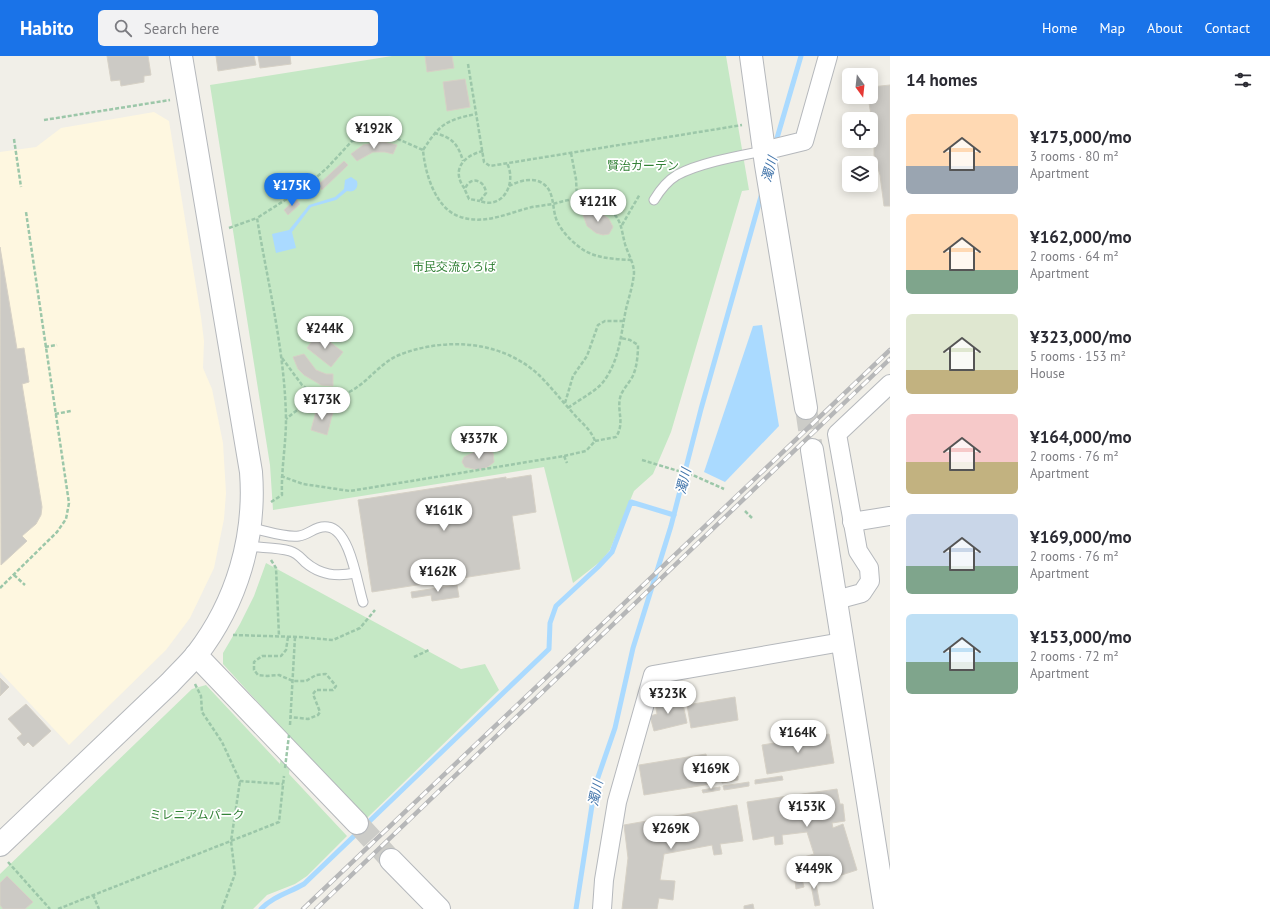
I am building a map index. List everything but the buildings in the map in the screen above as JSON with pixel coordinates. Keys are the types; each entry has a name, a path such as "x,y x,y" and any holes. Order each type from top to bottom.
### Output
{"street":[{"path":"4,854 196,655 212,632 226,606 254,541 251,472 181,56"},
{"path":"751,56 763,142 806,408"},
{"path":"763,142 797,143 804,141 828,56"},
{"path":"836,600 862,593 870,581 869,568 858,551 837,434 890,384"},
{"path":"812,450 885,909"},
{"path":"852,522 890,516"},
{"path":"602,909 604,880 617,802 654,675 842,642"},
{"path":"196,655 357,823"},
{"path":"391,860 439,909"}],"lane":[{"path":"654,200 666,184 677,175 763,142"},
{"path":"254,541 288,535 299,536 317,528 328,527 339,532 346,541 363,602"},
{"path":"254,541 291,551 299,555 306,562 329,574 339,576 354,573"}],"path":[{"path":"468,64 484,162 490,166 742,124"},
{"path":"44,120 174,99"},
{"path":"476,114 456,117 448,122 434,133 423,150 428,175 444,208 457,216 470,220 486,220 533,207 577,198 588,199 607,208 615,214 622,224 625,243 632,260 634,273 615,362 606,379 596,390 568,408"},
{"path":"434,133 451,138 456,143 463,161"},
{"path":"229,228 257,218 304,188 327,168 352,141 367,136 387,135 423,150"},
{"path":"14,139 22,187"},
{"path":"483,151 471,154 463,161 458,176 460,183 469,199 492,203 502,197 509,186 512,174 507,163"},
{"path":"571,153 576,179 577,198"},
{"path":"509,186 523,179 535,181 547,188 562,230 582,250 608,259 632,260"},
{"path":"465,190 467,184 472,181 481,182 485,186 486,193 480,200"},
{"path":"622,224 640,194"},
{"path":"0,588 57,532 66,519 69,503 26,212"},
{"path":"257,218 281,356 286,420 281,476 282,495 269,503"},
{"path":"565,403 573,376 587,356 598,326 605,321 623,321"},
{"path":"281,476 303,484 350,491 564,456 586,451 595,441 616,437 620,430 622,419 619,405 621,395 634,373 638,355 638,345 630,340 621,338"},
{"path":"286,420 301,407 319,398 346,394 353,390 382,364 399,355 425,347 450,343 472,345 490,349 512,357 538,374 591,431 595,441"},
{"path":"45,347 57,345"},
{"path":"281,356 302,385 319,398"},
{"path":"55,414 71,411"},
{"path":"564,456 567,463"},
{"path":"642,460 695,476 724,489"},
{"path":"745,511 752,518"},
{"path":"254,541 276,568 279,636"},
{"path":"14,575 25,586"},
{"path":"230,635 288,636 333,640 360,628 375,610"},
{"path":"288,636 286,650 281,656 262,656 254,662 254,670 258,675 279,675 292,681 306,682 316,675 326,674 336,686 333,690 316,690 313,694 320,712 318,715 308,719 298,719 290,716 292,681 295,637"},
{"path":"414,657 429,650"},
{"path":"194,683 201,696 202,712 222,742 240,781 230,841 235,874 222,909"},
{"path":"58,909 279,822 289,735"},
{"path":"240,781 283,784"},
{"path":"4,854 50,909"},
{"path":"93,895 99,909"}],"shaded area":[{"path":"154,112 169,121 201,317 204,341 203,368 212,389 223,443 226,493 224,519 214,568 190,618 166,650 69,745 0,672 0,152 36,147 61,128"}],"green space":[{"name":"市民交流ひろば","path":"392,56 726,56 749,190 742,191 671,432 653,474 634,491 610,550 601,561 573,583 544,467 273,510 270,465 210,85"},
{"name":"ミレニアムパーク","path":"266,563 461,669 485,664 499,690 367,818 293,741 289,774 347,836 307,876 295,884 267,895 253,909 0,909 0,874 192,689 206,685 280,764 284,731 223,664 223,653 254,596"}],"water":[{"path":"351,177 357,181 357,186 355,189 352,191 347,191 336,200 311,207 292,232 296,248 276,253 272,234 289,230 309,205 335,197 344,189 345,180"},
{"path":"762,325 779,426 725,482 704,472 753,326"}],"waterway":[{"name":"濁川","path":"775,145 801,56"},
{"name":"濁川","path":"576,909 595,786 615,728 633,648 671,526 701,409 762,193"},
{"path":"261,909 276,898 304,884 549,649 550,623 556,606 612,552 631,502 674,515"}],"tunnel":[{"path":"806,408 812,450"},
{"path":"357,823 391,860"}],"railway":[{"path":"303,909 890,350"},
{"path":"316,909 890,359"}],"park label":[{"name":"賢治ガーデン","path":"643,166"}]}
